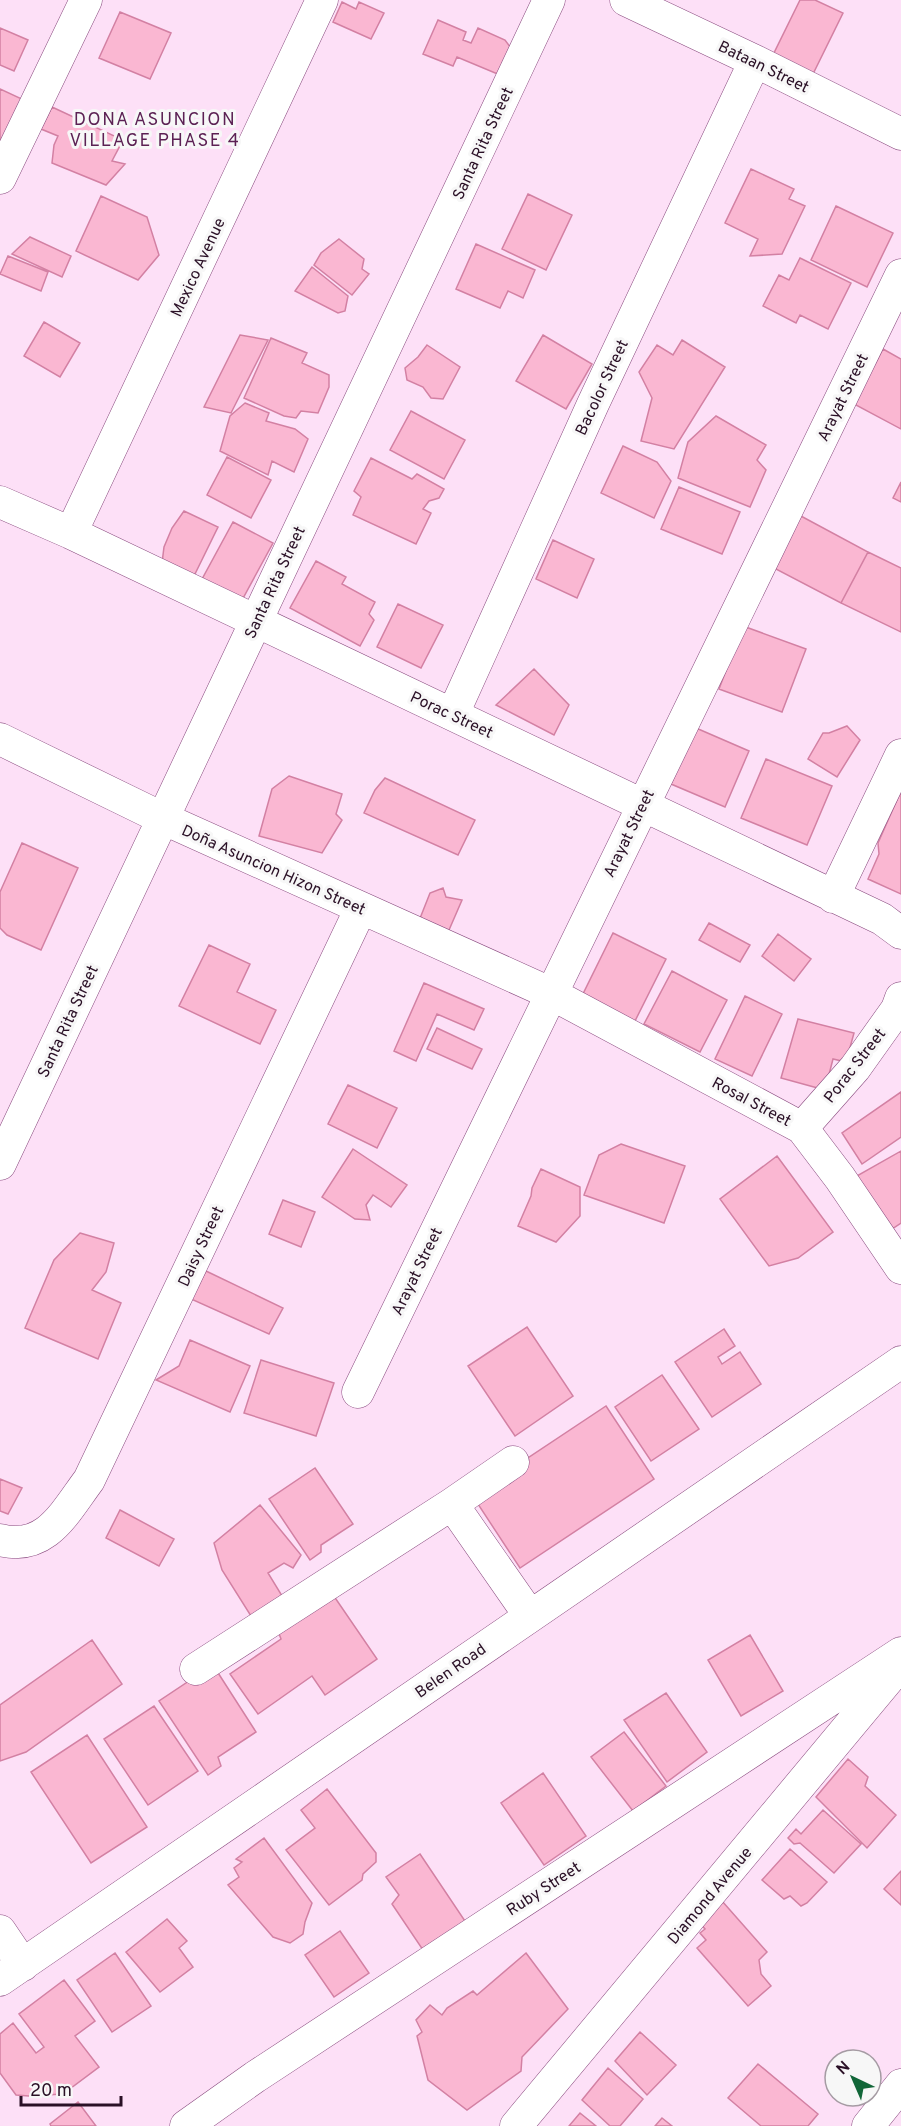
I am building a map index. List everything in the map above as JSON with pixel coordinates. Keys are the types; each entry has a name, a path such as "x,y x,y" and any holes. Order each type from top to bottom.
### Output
{"street":[{"path":"0,178 86,0"},
{"name":"Mexico Avenue","path":"71,532 322,0"},
{"name":"Santa Rita Street","path":"0,1164 549,0"},
{"name":"Bataan Street","path":"626,0 901,134"},
{"name":"Bacolor Street","path":"453,714 593,404 755,61"},
{"name":"Arayat Street","path":"358,1392 901,275"},
{"name":"Porac Street","path":"0,502 71,532 882,919 901,933"},
{"name":"Doña Asuncion Hizon Street","path":"0,739 162,818 550,993"},
{"path":"833,897 901,755"},
{"name":"Daisy Street","path":"1,1541 20,1543 35,1540 54,1525 89,1480 360,908"},
{"name":"Rosal Street","path":"550,993 802,1128 840,1178 901,1268"},
{"name":"Porac Street","path":"802,1128 855,1068 897,1009 901,998"},
{"name":"Belen Road","path":"11,1973 901,1362"},
{"path":"196,1669 452,1504 513,1462"},
{"path":"452,1504 530,1616"},
{"name":"Ruby Street","path":"186,2126 255,2077 901,1653"},
{"name":"Diamond Avenue","path":"516,2126 901,1664"},
{"path":"0,1931 11,1973"},
{"path":"868,2126 901,2085"}],"building":[{"path":"800,0 815,0 843,13 812,76 772,57"},
{"path":"342,2 356,9 359,2 384,13 371,39 333,22"},
{"path":"120,12 171,33 150,79 99,58"},
{"path":"438,20 466,32 463,40 471,43 478,28 505,40 511,48 500,75 457,57 453,66 423,54"},
{"path":"0,28 28,40 14,71 0,65"},
{"path":"0,89 24,100 0,151"},
{"path":"52,107 123,140 112,161 125,164 106,185 52,163 54,145 58,136 41,129"},
{"path":"751,169 794,189 789,199 805,206 782,254 750,256 758,239 725,223"},
{"path":"528,194 572,215 546,270 502,249"},
{"path":"101,196 147,217 159,255 138,280 76,251"},
{"path":"836,206 893,233 867,287 811,260"},
{"path":"30,237 71,256 62,277 12,254"},
{"path":"339,239 364,259 362,269 369,274 352,295 314,265 321,253"},
{"path":"476,244 535,270 523,298 508,291 500,308 456,289"},
{"path":"8,256 48,272 41,291 0,274"},
{"path":"800,258 851,283 828,329 800,315 796,323 763,306 779,275 789,280"},
{"path":"312,267 348,296 345,311 338,313 295,291"},
{"path":"44,322 80,343 60,377 24,356"},
{"path":"240,335 268,340 231,413 204,407"},
{"path":"543,335 592,364 566,409 516,381"},
{"path":"271,338 307,353 302,363 329,375 329,387 318,413 301,411 296,418 284,416 244,398"},
{"path":"682,340 725,367 674,449 641,441 652,398 639,372 657,345 673,355"},
{"path":"427,345 460,367 443,399 431,398 423,387 407,380 405,368"},
{"path":"883,349 901,359 901,429 854,404"},
{"path":"245,403 269,413 266,421 295,429 308,439 294,472 272,461 268,475 220,451 230,416"},
{"path":"411,411 465,440 444,479 390,450"},
{"path":"716,416 766,445 757,460 766,470 750,507 678,478 688,442"},
{"path":"623,446 657,462 671,481 654,518 601,493"},
{"path":"227,457 271,480 251,518 207,495"},
{"path":"371,458 412,479 417,474 444,489 439,498 429,501 423,509 431,513 416,544 353,515 361,497 354,491"},
{"path":"901,482 901,502 893,498"},
{"path":"679,487 740,512 722,554 661,529"},
{"path":"184,511 218,527 193,578 162,563 164,547 172,528"},
{"path":"799,515 868,552 841,603 772,567"},
{"path":"233,522 273,543 241,602 201,581"},
{"path":"553,540 594,559 577,598 536,579"},
{"path":"868,552 901,568 901,632 841,603"},
{"path":"316,561 346,577 342,584 375,602 369,614 374,620 360,646 290,608"},
{"path":"398,604 443,625 421,668 377,647"},
{"path":"743,626 806,649 782,712 719,689"},
{"path":"534,669 569,705 554,735 496,705"},
{"path":"847,726 860,740 837,777 808,759 823,733"},
{"path":"696,728 749,751 725,807 671,784"},
{"path":"766,759 832,786 807,845 741,818"},
{"path":"289,776 342,794 336,814 342,820 322,853 259,836 272,789"},
{"path":"385,778 475,820 458,855 364,813 375,790"},
{"path":"901,791 901,894 868,879 879,854 878,843"},
{"path":"22,843 78,868 41,950 7,935 0,928 0,892"},
{"path":"443,888 446,897 462,900 446,937 415,931 430,893"},
{"path":"709,923 750,945 740,962 699,940"},
{"path":"613,933 666,959 632,1027 579,1002"},
{"path":"778,934 811,959 794,981 762,956"},
{"path":"209,945 250,964 237,992 276,1010 260,1044 179,1006"},
{"path":"672,971 727,1000 700,1052 644,1024"},
{"path":"424,983 484,1009 474,1030 437,1014 416,1061 394,1051"},
{"path":"745,996 782,1014 752,1076 715,1059"},
{"path":"798,1019 854,1033 846,1062 833,1059 825,1090 781,1078"},
{"path":"437,1028 482,1049 472,1069 427,1049"},
{"path":"348,1085 397,1108 377,1148 328,1124"},
{"path":"901,1092 901,1137 862,1164 842,1133"},
{"path":"621,1144 685,1166 664,1223 584,1195 599,1155"},
{"path":"353,1149 407,1185 391,1207 373,1195 366,1205 370,1220 355,1219 322,1197"},
{"path":"901,1151 901,1223 886,1233 855,1177"},
{"path":"777,1156 833,1232 798,1258 769,1266 720,1199"},
{"path":"541,1169 580,1187 580,1216 556,1242 518,1226"},
{"path":"283,1200 315,1212 301,1247 269,1234"},
{"path":"80,1233 114,1243 106,1272 92,1290 121,1303 98,1359 25,1328 54,1260"},
{"path":"206,1271 283,1308 269,1334 191,1299"},
{"path":"527,1327 573,1396 515,1436 468,1366"},
{"path":"724,1329 735,1346 718,1357 722,1364 740,1352 761,1384 712,1417 675,1362"},
{"path":"190,1340 250,1366 230,1412 156,1380 179,1366"},
{"path":"261,1360 334,1383 316,1436 244,1413"},
{"path":"662,1375 699,1429 651,1461 615,1407"},
{"path":"606,1406 654,1479 520,1568 472,1495"},
{"path":"315,1468 353,1524 321,1545 321,1552 310,1560 269,1499"},
{"path":"0,1479 22,1488 8,1514 0,1511"},
{"path":"260,1505 301,1555 293,1568 284,1563 268,1573 287,1604 256,1624 222,1570 214,1543"},
{"path":"120,1510 174,1539 159,1566 106,1538"},
{"path":"327,1586 377,1659 325,1695 312,1676 258,1714 230,1674 281,1639 275,1623"},
{"path":"750,1635 783,1691 741,1716 708,1660"},
{"path":"92,1640 122,1684 26,1752 0,1761 0,1705"},
{"path":"213,1665 256,1732 218,1757 221,1766 208,1775 159,1701"},
{"path":"666,1693 707,1752 667,1782 624,1720"},
{"path":"154,1706 198,1771 148,1805 104,1739"},
{"path":"624,1732 666,1786 633,1811 591,1757"},
{"path":"87,1735 147,1827 91,1863 31,1772"},
{"path":"848,1759 868,1777 865,1786 896,1815 867,1848 816,1797"},
{"path":"543,1773 586,1836 544,1865 501,1803"},
{"path":"327,1789 376,1853 376,1862 363,1874 362,1880 329,1905 286,1850 315,1828 301,1810"},
{"path":"823,1810 861,1844 834,1873 800,1843 794,1844 788,1838 796,1829 801,1834"},
{"path":"264,1838 312,1903 303,1934 290,1943 273,1937 228,1885 239,1877 234,1868 242,1862 236,1859"},
{"path":"790,1849 827,1882 807,1903 801,1906 790,1896 784,1899 762,1880"},
{"path":"420,1854 467,1924 425,1953 392,1904 399,1895 386,1877"},
{"path":"901,1871 901,1905 884,1889"},
{"path":"722,1901 767,1952 759,1960 761,1974 771,1986 748,2006 697,1948 706,1940 700,1933 705,1929 699,1922"},
{"path":"167,1919 187,1941 179,1948 193,1967 160,1992 126,1952"},
{"path":"340,1931 369,1973 334,1997 305,1955"},
{"path":"115,1953 151,2006 112,2032 77,1980"},
{"path":"526,1953 568,2009 522,2057 521,2071 467,2110 428,2080 417,2036 422,2032 416,2020 430,2005 442,2015 447,2008 473,1991 477,1995"},
{"path":"64,1980 95,2021 75,2036 99,2067 63,2094 16,2095 0,2073 0,2034 13,2023 36,2053 44,2047 19,2014"},
{"path":"640,2032 676,2065 647,2095 615,2061"},
{"path":"758,2064 818,2114 808,2126 761,2126 728,2098"},
{"path":"608,2068 643,2099 620,2126 610,2126 582,2100"},
{"path":"78,2102 96,2126 51,2126 50,2124"},
{"path":"580,2113 596,2126 569,2126"},
{"path":"662,2118 672,2126 655,2126"}],"district":[{"name":"DONA ASUNCION VILLAGE PHASE 4","path":"155,129"}]}
